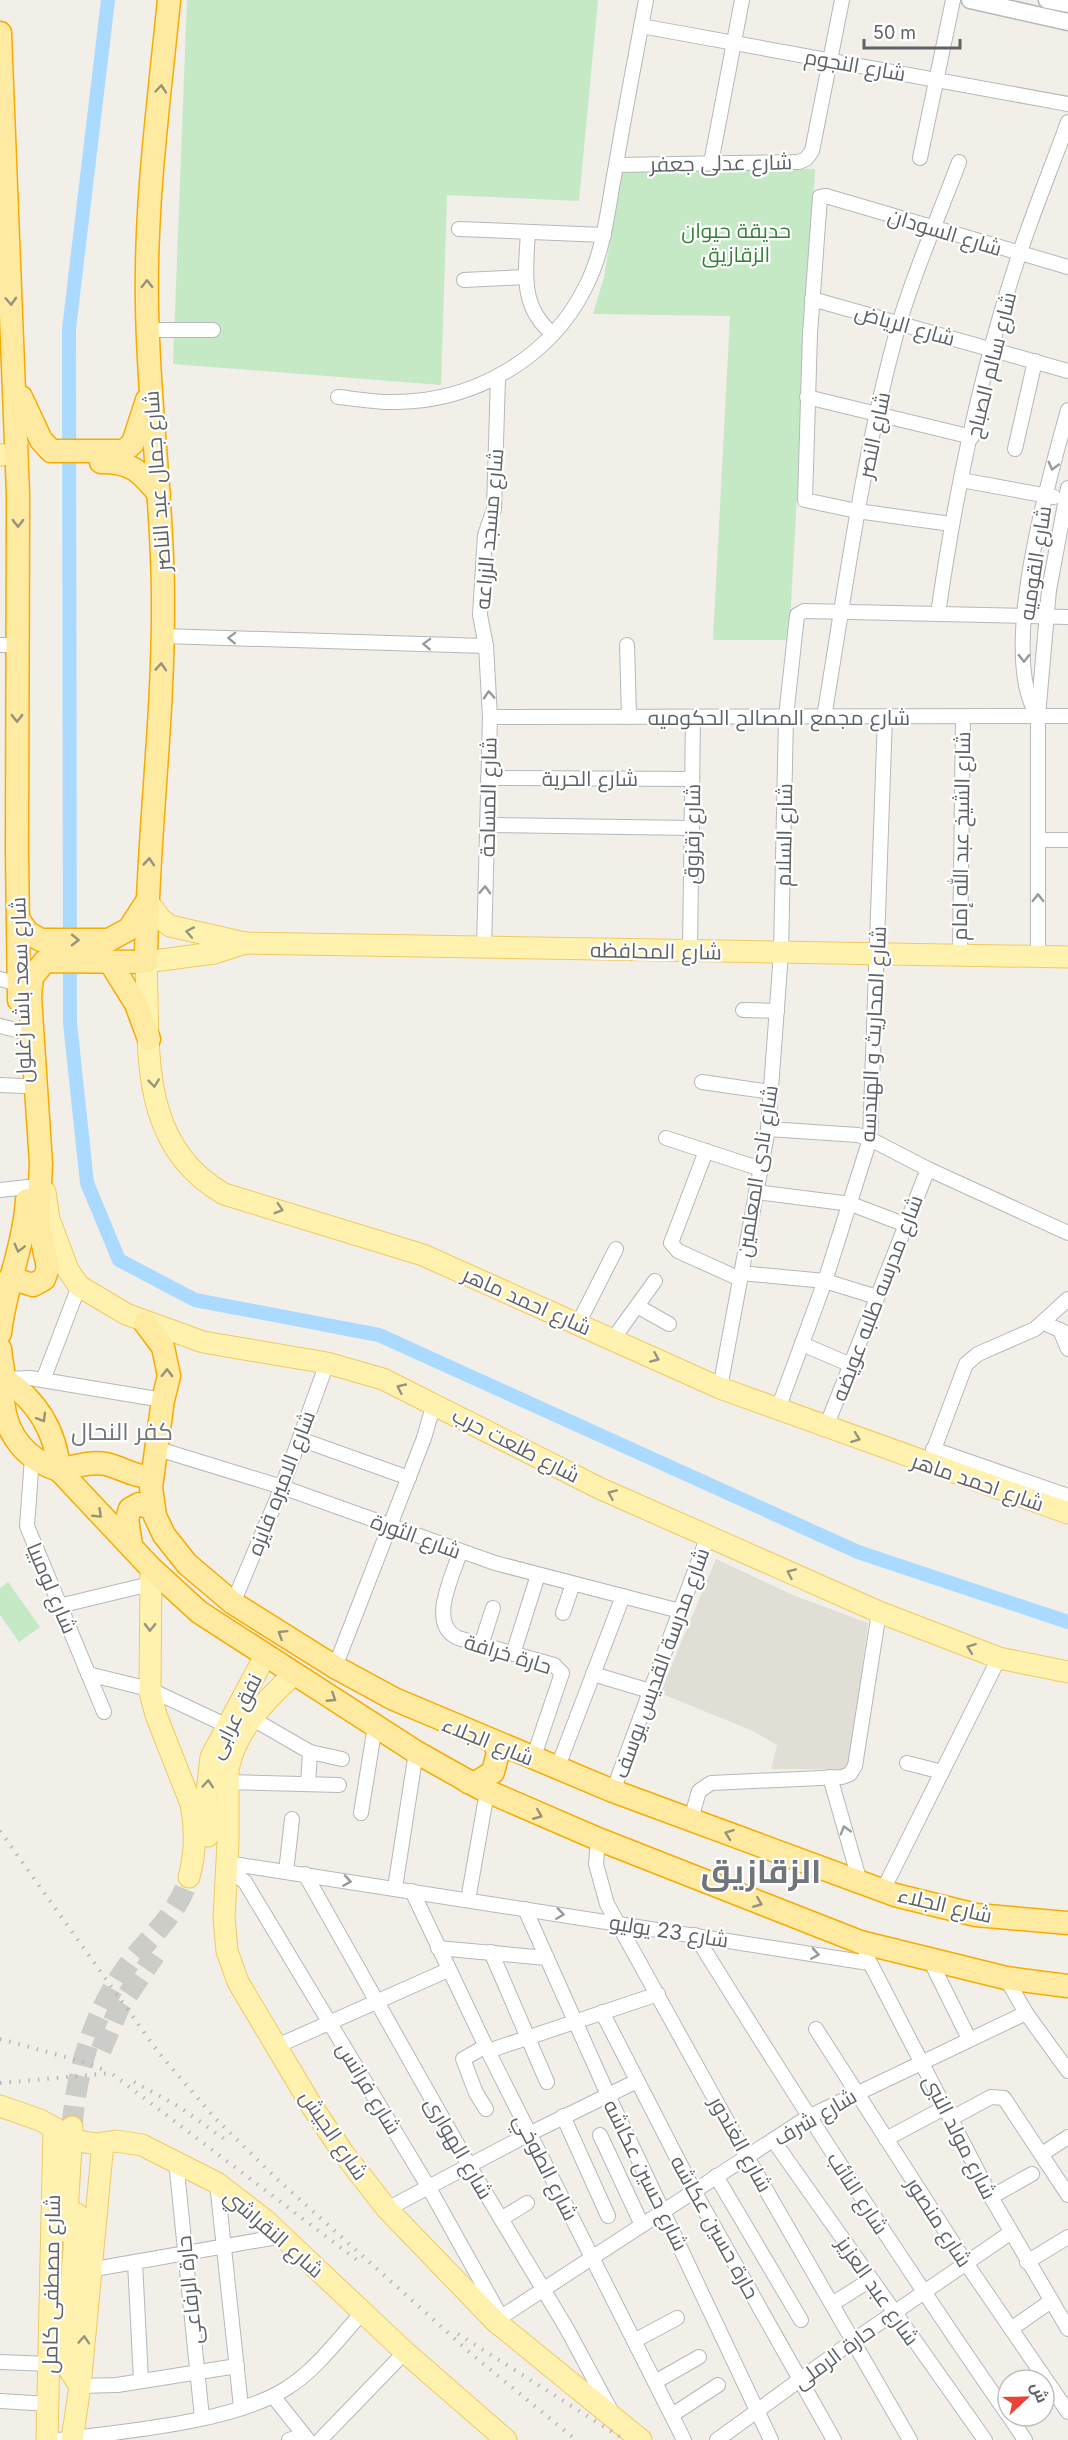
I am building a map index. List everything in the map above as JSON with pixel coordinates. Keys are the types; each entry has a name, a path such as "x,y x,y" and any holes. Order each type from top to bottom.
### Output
{"highway":[{"name":"شارع جمال عبد الناصر","path":"146,962 147,901 163,636 159,494 147,330 149,219 169,0"},
{"name":"شارع سعد باشا زغلول","path":"0,33 4,223 15,382 9,449 18,494 9,645 8,852 18,919 16,987 10,1028 24,1086 28,1187 21,1243 5,1276 0,1333"},
{"path":"15,382 49,456"},
{"path":"124,457 133,443 151,387"},
{"path":"18,494 33,464 49,456 124,457 159,494"},
{"path":"109,954 142,912 147,901"},
{"path":"18,919 41,950"},
{"path":"41,950 109,954 146,962"},
{"path":"16,987 32,977 41,950"},
{"path":"109,954 136,1004 149,1039"},
{"name":"شارع سعد باشا زغلول","path":"5,1276 33,1285 44,1280 47,1274 38,1221 40,1164 16,987"},
{"name":"شارع الجلاء","path":"146,1323 158,1338 166,1357 169,1376 155,1448 152,1476 153,1509 159,1526 172,1546 202,1578 233,1603 335,1667 394,1700 495,1744 613,1791 883,1890 976,1915 1068,1923"},
{"path":"0,1349 3,1404 10,1429 25,1452 32,1458 59,1470 95,1463 139,1476 152,1476"},
{"path":"2,1376 22,1392 35,1407 53,1437 59,1470"},
{"name":"شارع الجلاء","path":"59,1470 91,1507 131,1545 151,1576 199,1612 265,1656 416,1752 477,1787 598,1839 860,1942 1006,1978 1068,1986"},
{"path":"131,1545 127,1519 130,1509 139,1504 153,1509"},
{"path":"477,1787 477,1782 493,1772 498,1753 495,1744"},
{"path":"510,1803 505,1795 502,1776 510,1759 525,1756"}],"main road":[{"name":"شارع المحافظه","path":"147,901 153,911 170,926 245,943 1068,957"},
{"name":"شارع المحافظه","path":"146,962 214,952 245,943"},
{"name":"شارع احمد ماهر","path":"146,962 149,1039 156,1105 161,1124 179,1158 207,1184 224,1194 423,1256 720,1388 826,1427 931,1457 1068,1513"},
{"path":"40,1164 49,1219 57,1245 68,1270 79,1286"},
{"name":"شارع طلعت حرب","path":"79,1286 146,1323 203,1342 327,1363 383,1379 599,1488 879,1612 999,1658 1068,1672"},
{"name":"نفق عرابى","path":"151,1576 149,1689 156,1715 193,1811 195,1880 208,1846 207,1791 211,1757 240,1725 265,1656"},
{"path":"240,1725 294,1674"},
{"name":"شارع الجيش","path":"240,1725 231,1756 227,1782 234,1865 224,1929 230,1962 238,1982 344,2154 387,2209 498,2319 641,2440"},
{"name":"شارع النقراشي","path":"0,2106 78,2135 142,2145 216,2183 283,2236 362,2313 506,2440"},
{"path":"78,2135 66,2349 70,2372 80,2386"},
{"path":"49,2404 57,2356 78,2135"},
{"name":"شارع مصطفى كامل","path":"68,2439 80,2386 89,2270 78,2135"},
{"name":"شارع مصطفى كامل","path":"47,2440 50,2364 78,2135"}],"street":[{"path":"338,397 397,402 432,399 466,391 498,377 536,351 553,334 586,287 604,235 646,0"},
{"path":"711,164 742,0"},
{"name":"شارع عدلى جعفر","path":"616,165 799,162 806,159 812,151 842,0"},
{"path":"920,158 952,0"},
{"path":"970,0 1068,22"},
{"path":"1047,0 1068,4"},
{"name":"شارع النجوم","path":"641,26 1068,105"},
{"name":"شارع سالم الصباح","path":"938,614 951,524 992,350 1020,255 1068,122"},
{"name":"شارع النصر","path":"824,717 857,511 899,324 959,162"},
{"name":"شارع السودان","path":"812,299 819,201 823,196 1020,255 1068,267"},
{"path":"459,229 604,235"},
{"path":"528,232 526,292 533,311 553,334"},
{"path":"464,280 526,277"},
{"path":"812,299 805,500 857,511 951,524"},
{"name":"شارع الرياض","path":"812,299 1068,371"},
{"path":"147,330 213,330"},
{"path":"1015,449 1035,362"},
{"name":"شارع مسجد الزراعه","path":"486,646 480,615 485,535 494,509 498,377"},
{"path":"807,397 972,436"},
{"name":"شارع القوميه","path":"1038,716 1024,686 1026,616 1031,559 1045,495 1068,410"},
{"path":"962,480 1045,495 1066,502"},
{"name":"شارع القوميه","path":"1038,957 1038,716 1046,616 1066,502"},
{"name":"شارع السلام","path":"781,953 786,717 797,615 804,611 842,611"},
{"path":"842,611 1068,617"},
{"path":"163,636 486,646"},
{"path":"627,645 629,717"},
{"name":"شارع المساحة","path":"484,948 490,717 486,646"},
{"name":"شارع مجمع المصالح الحكوميه","path":"490,717 1068,716"},
{"name":"شارع زقزوق","path":"690,951 693,717"},
{"name":"شارع المحاريث و الهندسه","path":"778,1409 825,1281 870,1139 885,717"},
{"name":"شارع الشيخ عبد الله إمام","path":"960,955 963,717"},
{"name":"شارع الحرية","path":"488,778 692,779"},
{"path":"487,825 692,828"},
{"path":"1038,840 1068,840"},
{"name":"شارع نادى المعلمين","path":"720,1388 768,1129 781,953"},
{"path":"743,1010 777,1011"},
{"path":"702,1082 771,1092"},
{"path":"0,1085 24,1086"},
{"path":"768,1129 858,1135 870,1139 928,1169 1068,1233"},
{"path":"666,1138 760,1169"},
{"path":"706,1151 671,1243 678,1251 741,1276 825,1281 877,1297"},
{"name":"شارع مدرسه طلبه عويضه","path":"826,1427 928,1169"},
{"path":"0,1190 28,1187"},
{"path":"756,1192 851,1204 906,1225"},
{"path":"578,1324 616,1249"},
{"path":"613,1340 655,1281"},
{"path":"43,1380 79,1286"},
{"path":"1068,1299 1044,1323 1025,1335 978,1354 966,1364 931,1457 1068,1496"},
{"path":"637,1306 669,1324"},
{"path":"1044,1323 1064,1332 1068,1349"},
{"path":"802,1344 851,1365"},
{"name":"شارع الاميره فايزه","path":"233,1603 282,1486 327,1363"},
{"path":"2,1376 43,1380 163,1400"},
{"path":"335,1667 409,1478 434,1403"},
{"path":"300,1439 409,1478"},
{"name":"شارع الثورة","path":"155,1448 282,1486 460,1552 538,1575 680,1611"},
{"name":"شارع لومبيا","path":"32,1458 27,1526 104,1712"},
{"name":"شارع مدرسة القديس يوسف","path":"613,1791 708,1536"},
{"name":"حارة خرافة","path":"460,1552 441,1616 442,1623 451,1635 554,1665 562,1673 525,1756"},
{"path":"513,1654 538,1575"},
{"path":"59,1606 151,1576"},
{"path":"563,1613 573,1584"},
{"path":"557,1769 623,1596"},
{"path":"481,1645 492,1608"},
{"path":"691,1819 699,1791 711,1783 846,1776 855,1766 879,1612"},
{"path":"883,1890 999,1658"},
{"path":"88,1674 149,1689 310,1752 342,1759"},
{"path":"593,1674 650,1691"},
{"path":"361,1813 375,1725"},
{"path":"308,1784 310,1752"},
{"path":"395,1888 416,1752"},
{"path":"907,1763 942,1772"},
{"path":"830,1777 860,1882"},
{"path":"227,1782 339,1785"},
{"path":"468,1900 477,1787"},
{"path":"286,1872 292,1819"},
{"name":"شارع الغندور","path":"598,1839 596,1864 600,1885 617,1923 747,2157 910,2440"},
{"path":"234,1865 245,1882"},
{"name":"شارع 23 يوليو","path":"234,1865 305,1874 869,1963"},
{"name":"شارع فرانس","path":"234,1865 429,2188 498,2319"},
{"name":"شارع الهوارى","path":"305,1874 616,2420"},
{"name":"شارع الطوخي","path":"412,1891 448,1970 529,2134 684,2440"},
{"name":"شارع حسين عكاشه","path":"525,1909 608,2094 771,2440"},
{"name":"شارع النائب","path":"695,1935 808,2117 923,2293 996,2399"},
{"name":"شارع مولد النبى","path":"860,1942 1010,2233 1051,2301 1064,2313 1068,2329"},
{"path":"438,1948 547,1958"},
{"path":"491,1952 547,2082"},
{"path":"930,1960 969,2039"},
{"path":"277,2046 448,1970"},
{"path":"1006,1978 1026,2013 1068,2071"},
{"path":"486,2109 476,2093 463,2059 465,2055 658,1994"},
{"name":"حارة حسين عكاشه","path":"602,2012 694,2191 834,2440"},
{"name":"شارع شرف","path":"498,2319 808,2117 921,2061 1026,2013"},
{"name":"شارع منصور","path":"816,2029 966,2263 1068,2412"},
{"path":"387,2209 563,2116 637,2081"},
{"path":"886,2139 991,2097 1004,2098 1068,2195"},
{"path":"563,2116 608,2216"},
{"path":"600,2135 642,2225"},
{"path":"1042,2154 1068,2137"},
{"name":"شارع عبد العزيز","path":"773,2140 893,2313 985,2440"},
{"name":"حارة الرفاعى","path":"176,2161 202,2418"},
{"path":"991,2197 1032,2174"},
{"path":"716,2176 801,2319"},
{"path":"216,2183 241,2407"},
{"path":"501,2219 527,2203"},
{"name":"حارة الرملى","path":"717,2440 853,2341 1010,2233"},
{"path":"89,2270 283,2236"},
{"path":"1028,2262 1068,2237"},
{"path":"135,2262 141,2380"},
{"path":"832,2304 870,2280"},
{"path":"1011,2329 1051,2301"},
{"path":"68,2439 202,2418 273,2396 299,2379 362,2313"},
{"path":"634,2341 677,2318"},
{"path":"320,2440 405,2352"},
{"path":"655,2382 699,2356"},
{"path":"0,2362 50,2364"},
{"path":"80,2386 117,2385 237,2366"},
{"path":"672,2415 718,2385"},
{"path":"273,2396 306,2438"},
{"path":"0,2401 49,2404"},
{"path":"289,2440 306,2438"}],"shaded area":[{"path":"716,1559 795,1596 868,1623 849,1769 771,1769 777,1745 753,1731 660,1693"}],"green space":[{"path":"187,0 598,0 579,201 447,195 441,385 173,364"},
{"name":"حديقة حيوان الزقازيق","path":"622,169 815,169 789,640 713,640 730,316 593,314 604,277"},
{"path":"8,1582 40,1627 19,1642 0,1615 0,1588"}],"waterway":[{"path":"108,0 69,329 70,1023 87,1183 119,1260 195,1300 379,1335 858,1552 1068,1622"}],"tunnel":[{"path":"72,2127 78,2081 99,2015 121,1975 173,1910 189,1877"},
{"path":"101,2050 120,2006 155,1955"}],"railway":[{"path":"0,1831 158,2052 214,2117 277,2179 475,2357 576,2440"},
{"path":"0,2039 84,2062 109,2072"},
{"path":"0,2083 111,2073 361,2263"},
{"path":"134,2082 178,2106 230,2143"},
{"path":"458,2334 625,2440"}],"district":[{"name":"كفر النحال","path":"122,1431"},
{"name":"الزقازيق","path":"761,1871"}]}
